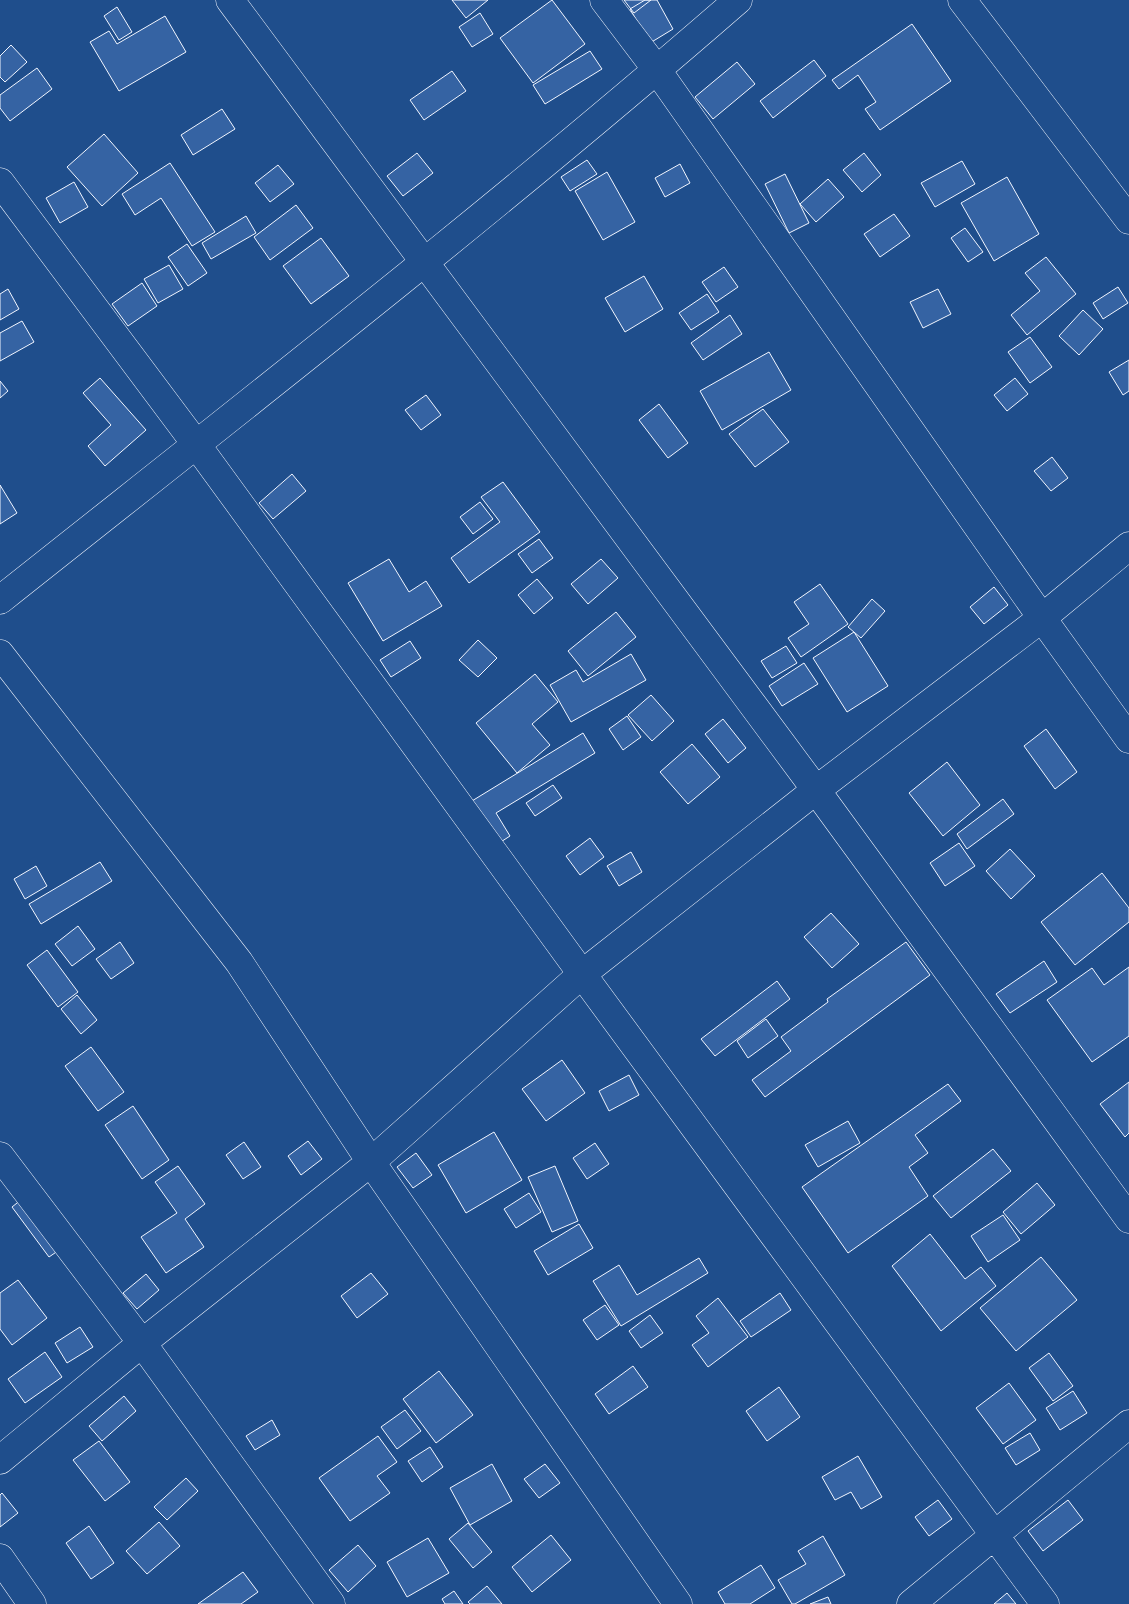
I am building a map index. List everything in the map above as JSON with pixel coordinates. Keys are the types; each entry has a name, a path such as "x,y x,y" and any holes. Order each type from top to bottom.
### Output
{"street":[{"path":"230,0 816,790 1129,1220"},
{"path":"604,0 657,70 1129,739"},
{"path":"0,600 425,261 657,70 738,0"},
{"path":"962,0 1129,220"},
{"path":"0,182 196,444 582,974 1045,1604"},
{"path":"0,1460 142,1343 371,1162 582,974 816,790 1042,618 1129,546"},
{"path":"0,654 239,962 371,1162 678,1604"},
{"path":"0,1156 142,1343 331,1604"},
{"path":"911,1604 1129,1424"},
{"path":"0,1558 32,1604"}],"building":[{"path":"452,0 488,0 466,18"},
{"path":"552,0 585,44 533,83 500,38"},
{"path":"624,0 651,0 634,13"},
{"path":"645,0 657,0 673,29 650,43 630,9"},
{"path":"117,7 132,32 119,40 104,16"},
{"path":"480,13 493,34 472,47 459,27"},
{"path":"165,16 186,52 119,91 90,42 109,31 117,44"},
{"path":"912,24 951,81 880,130 865,109 876,102 858,75 839,89 832,80"},
{"path":"11,45 27,62 5,82 0,77 0,56"},
{"path":"590,51 602,69 545,104 533,85"},
{"path":"814,60 826,76 773,118 760,101"},
{"path":"737,62 755,84 713,119 695,97"},
{"path":"37,68 52,89 10,121 0,108 0,95"},
{"path":"452,71 466,91 424,120 410,100"},
{"path":"222,109 235,129 193,155 181,135"},
{"path":"104,134 138,173 102,206 67,167"},
{"path":"417,153 433,173 403,196 387,176"},
{"path":"864,153 881,175 862,192 843,170"},
{"path":"587,160 597,174 570,191 561,177"},
{"path":"962,161 975,184 935,207 921,183"},
{"path":"170,163 215,232 192,246 161,198 135,215 122,194"},
{"path":"680,164 690,183 665,197 655,178"},
{"path":"278,165 294,184 270,202 255,183"},
{"path":"607,172 635,222 603,240 575,191"},
{"path":"785,174 809,223 789,233 765,184"},
{"path":"1007,177 1039,234 994,261 961,203"},
{"path":"828,179 844,197 816,222 800,204"},
{"path":"74,182 88,207 60,223 46,198"},
{"path":"296,205 313,228 270,260 254,237"},
{"path":"894,214 910,236 880,257 864,234"},
{"path":"246,216 256,233 211,259 202,243"},
{"path":"965,228 983,252 968,262 951,238"},
{"path":"321,238 349,276 311,304 283,266"},
{"path":"187,244 207,273 188,286 168,257"},
{"path":"1046,257 1076,294 1027,335 1011,315 1040,291 1025,273"},
{"path":"169,265 183,289 158,303 144,279"},
{"path":"724,267 738,287 716,302 702,282"},
{"path":"644,276 663,309 625,332 605,298"},
{"path":"142,283 157,306 128,326 112,304"},
{"path":"1118,287 1128,303 1103,319 1093,303"},
{"path":"8,289 19,309 0,320 0,294"},
{"path":"938,289 951,314 923,328 910,302"},
{"path":"707,294 719,312 691,330 679,313"},
{"path":"1083,310 1103,329 1079,355 1059,336"},
{"path":"730,315 742,334 703,360 691,343"},
{"path":"22,321 34,342 0,361 0,333"},
{"path":"1030,337 1052,367 1030,383 1008,352"},
{"path":"769,352 791,390 722,430 700,391"},
{"path":"1129,360 1129,391 1123,395 1109,372"},
{"path":"100,378 146,430 105,466 88,446 111,425 83,393"},
{"path":"1015,378 1028,394 1007,411 994,395"},
{"path":"0,381 8,391 0,398"},
{"path":"426,395 441,415 421,430 405,410"},
{"path":"659,404 688,443 668,458 639,420"},
{"path":"763,409 789,442 755,467 729,434"},
{"path":"1052,457 1068,478 1051,491 1034,471"},
{"path":"292,474 306,491 273,519 259,503"},
{"path":"503,482 540,532 469,583 451,558 500,522 481,497"},
{"path":"0,485 17,513 0,524"},
{"path":"480,502 493,519 473,534 460,517"},
{"path":"539,539 553,558 532,573 518,554"},
{"path":"389,559 409,592 426,581 442,606 383,641 348,583"},
{"path":"601,559 618,578 588,604 571,584"},
{"path":"537,579 553,598 534,614 518,595"},
{"path":"820,584 848,624 801,657 788,638 809,624 794,602"},
{"path":"994,587 1008,605 984,624 970,607"},
{"path":"872,599 885,611 861,638 848,627"},
{"path":"616,612 636,637 588,676 568,651"},
{"path":"854,632 888,686 847,712 813,658"},
{"path":"478,640 497,658 478,677 459,660"},
{"path":"410,641 421,658 391,677 380,660"},
{"path":"786,646 797,663 772,678 761,661"},
{"path":"631,654 646,680 571,722 550,685 576,670 583,682"},
{"path":"804,663 818,684 782,706 769,686"},
{"path":"535,674 558,702 532,724 550,745 517,773 476,723"},
{"path":"651,695 674,721 652,741 628,715"},
{"path":"627,716 641,737 623,750 609,729"},
{"path":"723,719 746,748 728,763 705,734"},
{"path":"1046,729 1077,772 1055,789 1024,746"},
{"path":"583,733 595,753 496,813 510,836 493,847 467,804"},
{"path":"692,744 720,777 688,804 660,772"},
{"path":"947,762 980,805 943,836 909,793"},
{"path":"553,785 562,798 535,816 526,803"},
{"path":"1003,799 1014,814 967,849 957,834"},
{"path":"590,838 604,857 580,875 566,856"},
{"path":"959,843 975,866 945,886 930,863"},
{"path":"1010,849 1035,876 1011,899 986,871"},
{"path":"631,852 642,872 619,886 607,866"},
{"path":"100,862 112,881 41,924 29,904"},
{"path":"36,866 47,886 25,899 14,879"},
{"path":"1102,873 1129,908 1129,922 1075,965 1041,922"},
{"path":"831,913 859,944 832,968 804,937"},
{"path":"78,926 95,949 72,966 55,944"},
{"path":"120,942 134,963 111,979 96,959"},
{"path":"906,942 930,975 765,1097 752,1080 791,1051 781,1037 828,1002 827,999"},
{"path":"47,950 78,992 58,1007 27,965"},
{"path":"1044,961 1057,982 1010,1013 996,994"},
{"path":"1129,967 1129,1036 1092,1062 1047,1000 1092,968 1104,985"},
{"path":"777,981 790,999 715,1056 701,1039"},
{"path":"77,995 97,1020 81,1034 61,1009"},
{"path":"766,1019 778,1036 748,1058 737,1041"},
{"path":"91,1047 124,1092 98,1111 65,1066"},
{"path":"562,1060 585,1093 546,1121 522,1089"},
{"path":"629,1075 639,1095 609,1111 599,1091"},
{"path":"1129,1082 1129,1133 1125,1137 1100,1104"},
{"path":"948,1084 961,1101 915,1135 928,1153 909,1167 928,1196 848,1253 802,1187"},
{"path":"133,1106 169,1160 142,1179 105,1125"},
{"path":"848,1121 860,1143 818,1167 805,1145"},
{"path":"494,1132 522,1180 466,1213 438,1165"},
{"path":"308,1141 322,1159 301,1175 288,1156"},
{"path":"244,1142 261,1167 243,1179 226,1155"},
{"path":"595,1143 609,1164 587,1179 573,1158"},
{"path":"993,1149 1011,1171 951,1218 933,1196"},
{"path":"416,1153 432,1175 413,1188 397,1167"},
{"path":"178,1166 205,1204 185,1219 204,1247 166,1273 141,1237 177,1213 155,1182"},
{"path":"555,1166 578,1221 552,1232 528,1177"},
{"path":"1037,1183 1055,1205 1021,1234 1003,1212"},
{"path":"529,1193 541,1212 516,1228 504,1209"},
{"path":"27,1195 65,1246 49,1257 12,1207"},
{"path":"1003,1215 1020,1240 988,1262 971,1236"},
{"path":"579,1224 593,1248 548,1275 534,1251"},
{"path":"930,1234 965,1279 981,1267 996,1286 941,1331 892,1266"},
{"path":"1041,1257 1077,1300 1016,1351 980,1308"},
{"path":"699,1258 708,1273 621,1326 593,1281 619,1265 637,1295"},
{"path":"371,1273 388,1294 357,1318 341,1296"},
{"path":"146,1274 159,1290 137,1309 123,1293"},
{"path":"18,1280 47,1318 12,1345 0,1329 0,1293"},
{"path":"780,1293 791,1310 751,1337 740,1321"},
{"path":"718,1298 748,1337 708,1367 692,1345 709,1333 696,1316"},
{"path":"605,1305 619,1325 597,1340 583,1320"},
{"path":"650,1315 663,1333 641,1348 629,1331"},
{"path":"80,1327 93,1347 67,1363 55,1343"},
{"path":"45,1352 62,1377 25,1403 8,1379"},
{"path":"1049,1353 1073,1386 1053,1401 1029,1368"},
{"path":"633,1366 648,1387 609,1414 595,1394"},
{"path":"439,1371 473,1415 436,1443 403,1399"},
{"path":"1009,1383 1036,1420 1003,1444 976,1408"},
{"path":"779,1387 800,1417 767,1441 746,1411"},
{"path":"1073,1391 1087,1413 1060,1430 1046,1408"},
{"path":"124,1396 136,1411 102,1441 89,1426"},
{"path":"405,1410 421,1431 397,1449 381,1427"},
{"path":"272,1420 280,1435 255,1450 246,1436"},
{"path":"1030,1433 1040,1450 1016,1465 1005,1448"},
{"path":"378,1436 397,1462 377,1476 390,1493 350,1521 319,1478"},
{"path":"99,1441 130,1482 105,1501 73,1460"},
{"path":"430,1447 443,1467 422,1482 408,1461"},
{"path":"858,1456 882,1497 861,1509 851,1492 835,1500 822,1477"},
{"path":"492,1464 512,1501 470,1525 450,1488"},
{"path":"545,1464 560,1483 539,1498 524,1479"},
{"path":"186,1478 198,1491 167,1520 154,1507"},
{"path":"2,1493 18,1513 0,1527 0,1495"},
{"path":"938,1500 952,1519 929,1536 915,1517"},
{"path":"1068,1500 1083,1520 1043,1551 1028,1531"},
{"path":"159,1522 180,1546 147,1574 126,1551"},
{"path":"468,1523 492,1552 473,1568 449,1539"},
{"path":"89,1526 114,1563 91,1579 66,1543"},
{"path":"551,1535 571,1560 532,1592 512,1567"},
{"path":"823,1536 845,1575 792,1604 778,1580 806,1564 798,1551"},
{"path":"428,1538 449,1573 407,1597 387,1562"},
{"path":"358,1545 376,1566 348,1592 329,1570"},
{"path":"761,1565 775,1588 750,1604 725,1604 718,1592"},
{"path":"243,1572 258,1592 241,1604 198,1604"},
{"path":"487,1586 502,1604 470,1604 468,1602"},
{"path":"454,1591 463,1604 445,1604 442,1599"},
{"path":"1007,1593 1016,1604 994,1604"},
{"path":"828,1597 831,1604 810,1604"}]}
